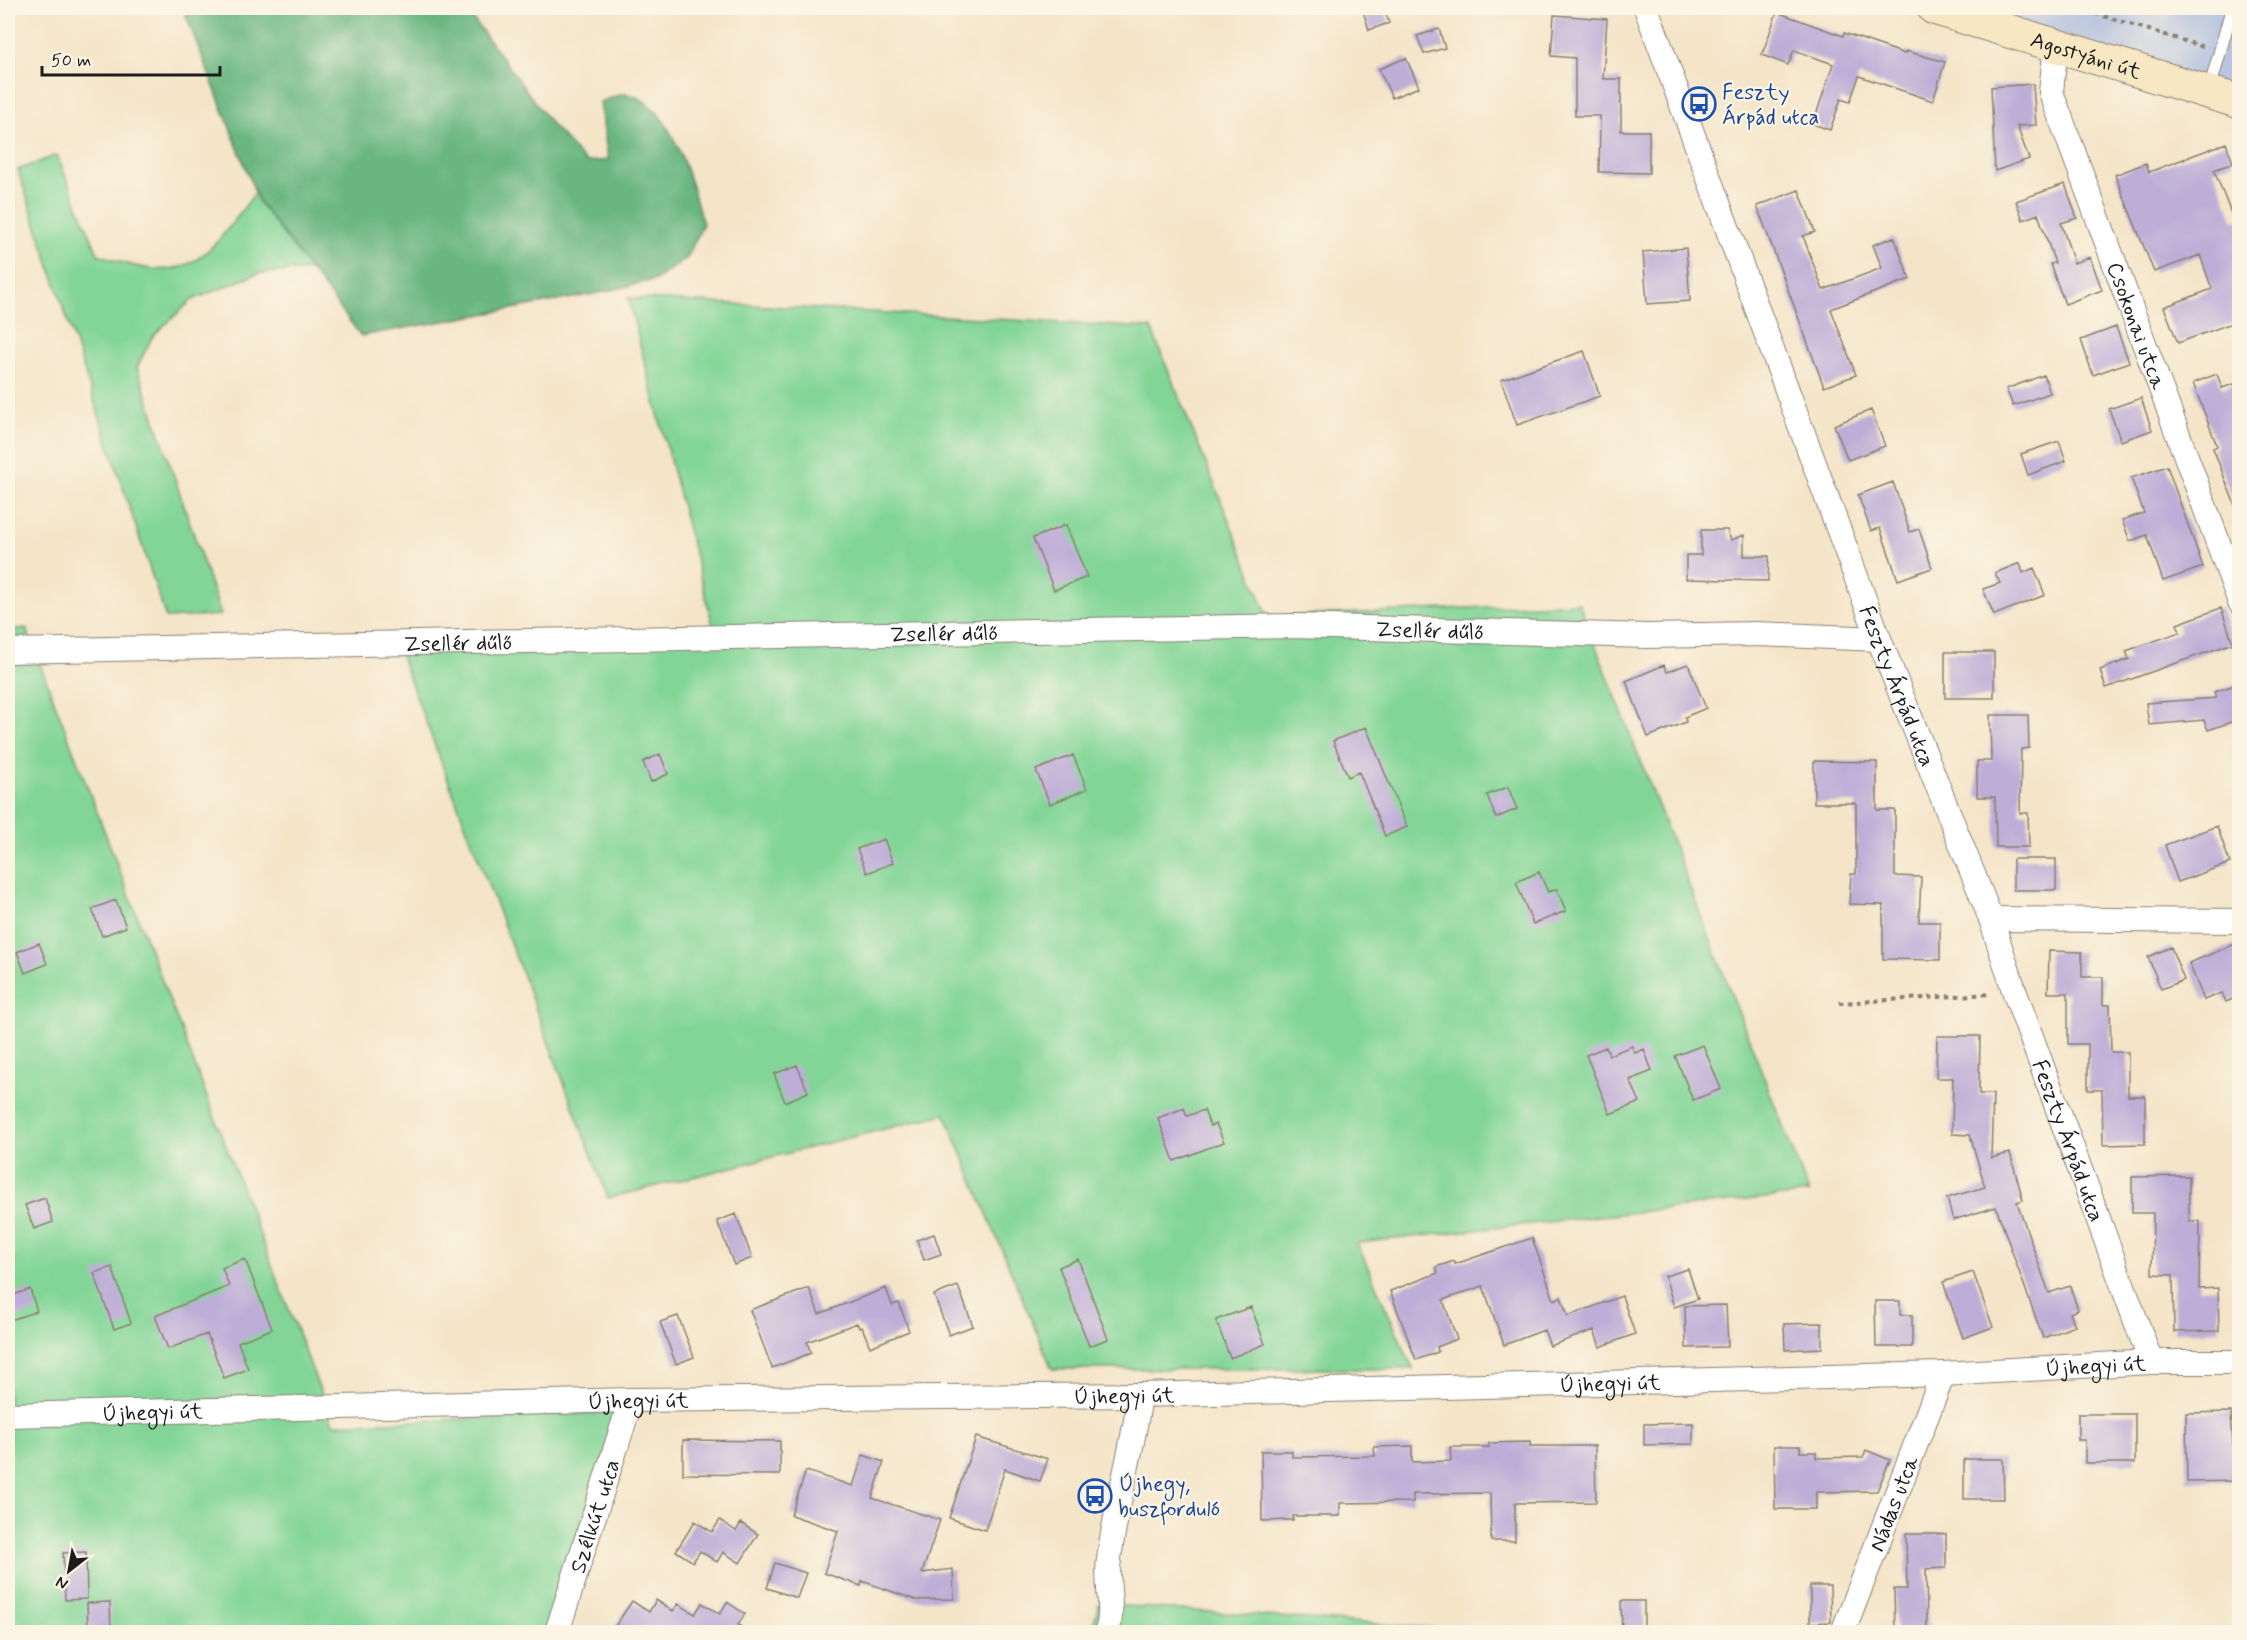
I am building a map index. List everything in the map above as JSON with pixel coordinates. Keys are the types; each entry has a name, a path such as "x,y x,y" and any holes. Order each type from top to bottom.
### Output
{"main road":[{"name":"Agostyáni út","path":"1934,8 2224,97"}],"street":[{"name":"Feszty Árpád utca","path":"1646,8 1879,639 1991,919 2015,993 2151,1362"},
{"name":"Csokonai utca","path":"2056,45 2051,92 2240,602"},
{"name":"Zsellér dűlő","path":"8,651 1295,626 1647,636 1757,634 1879,639"},
{"path":"1991,919 2240,921"},
{"name":"Újhegyi út","path":"8,1415 631,1400 1140,1395 1943,1374 2151,1362 2240,1362"},
{"name":"Nádas utca","path":"1843,1632 1943,1374"},
{"path":"1107,1632 1112,1618 1108,1562 1118,1495 1135,1432 1140,1395"},
{"name":"Szélkút utca","path":"557,1632 631,1400"}],"lane":[{"path":"2224,97 2221,52 2232,8"}],"path":[{"path":"2078,8 2221,52"},
{"path":"1839,1003 2015,993"}],"shaded area":[{"path":"1934,8 2239,8 2239,102"}],"green space":[{"path":"183,8 465,8 552,125 586,162 608,160 600,102 626,94 642,100 656,112 678,147 703,224 687,258 655,280 589,295 361,336 259,202"},
{"path":"57,155 98,254 153,269 174,269 191,263 221,237 255,193 259,202 311,270 259,273 192,300 153,336 137,367 221,615 166,618 18,170"},
{"path":"628,298 1151,328 1268,617 1579,603 1809,1193 1357,1243 1413,1369 1052,1369 945,1114 608,1198 398,649 716,637"},
{"path":"26,628 333,1424 629,1412 557,1632 8,1632 8,630"},
{"path":"1099,1604 1460,1630 1459,1632 1091,1632"}],"building":[{"path":"1384,8 1389,23 1369,30 1363,11"},
{"path":"1777,12 1843,36 1844,33 1905,54 1906,51 1945,62 1933,101 1859,76 1850,102 1841,99 1830,130 1813,124 1833,64 1794,50 1788,65 1762,55"},
{"path":"1554,15 1607,19 1603,79 1621,79 1621,131 1649,131 1649,173 1599,172 1600,116 1575,116 1575,58 1551,56"},
{"path":"1439,29 1445,48 1424,54 1417,36"},
{"path":"1406,58 1419,87 1392,98 1379,69"},
{"path":"2033,84 2036,125 2017,126 2029,159 1995,171 1991,87"},
{"path":"2226,143 2233,163 2214,170 2234,221 2240,219 2240,320 2178,343 2164,307 2212,289 2200,255 2154,272 2115,175 2146,163 2149,172"},
{"path":"2065,184 2077,218 2061,223 2074,263 2090,257 2102,290 2065,304 2050,264 2055,263 2038,214 2023,220 2016,201"},
{"path":"1799,190 1815,232 1803,236 1823,290 1882,268 1873,245 1894,237 1910,279 1831,309 1856,375 1824,387 1757,206"},
{"path":"1686,248 1690,301 1647,304 1643,252"},
{"path":"2116,327 2129,362 2093,375 2081,340"},
{"path":"1584,351 1600,396 1517,425 1501,380"},
{"path":"2217,374 2222,388 2240,382 2238,513 2213,448 2217,446 2193,383"},
{"path":"2044,375 2050,393 2013,406 2006,389"},
{"path":"2141,398 2152,430 2121,441 2109,409"},
{"path":"1871,410 1885,446 1848,460 1834,425"},
{"path":"2059,441 2066,461 2028,475 2021,454"},
{"path":"2167,466 2203,567 2163,581 2147,535 2130,541 2122,520 2144,513 2131,478"},
{"path":"1893,482 1910,532 1919,529 1932,568 1898,580 1880,528 1871,531 1858,495"},
{"path":"1066,525 1087,577 1054,590 1033,538"},
{"path":"1701,530 1727,530 1731,540 1744,535 1744,556 1769,556 1768,581 1686,579 1686,555 1701,555"},
{"path":"2020,563 2023,573 2034,568 2045,595 1994,615 1983,589 2000,583 1995,573"},
{"path":"2221,608 2233,643 2106,688 2100,670 2129,659 2126,651 2180,632 2177,624"},
{"path":"1945,652 1994,652 1994,698 1945,698"},
{"path":"1688,664 1706,708 1685,717 1686,722 1648,737 1626,681 1664,665 1667,672"},
{"path":"2240,683 2240,719 2208,730 2204,720 2149,725 2146,703 2216,698 2214,692"},
{"path":"1990,715 2028,715 2029,748 2021,749 2020,813 2028,813 2029,847 1996,847 1995,797 1977,797 1977,761 1991,761"},
{"path":"1366,727 1407,827 1385,836 1359,772 1348,777 1333,741"},
{"path":"660,754 668,774 651,782 643,762"},
{"path":"1073,755 1087,789 1050,804 1036,770"},
{"path":"1814,761 1877,762 1877,810 1895,810 1895,876 1921,877 1919,922 1940,922 1940,960 1883,959 1883,905 1849,904 1851,874 1856,874 1856,803 1814,803"},
{"path":"1508,787 1517,809 1496,818 1487,795"},
{"path":"2217,826 2230,863 2178,882 2165,845"},
{"path":"884,839 893,863 867,873 857,849"},
{"path":"2013,859 2056,859 2056,890 2013,890"},
{"path":"1539,872 1548,892 1557,889 1566,911 1533,924 1516,882"},
{"path":"116,900 126,927 102,936 92,909"},
{"path":"2240,942 2240,996 2226,1002 2222,993 2204,1000 2189,963"},
{"path":"39,943 47,964 25,973 17,952"},
{"path":"2171,947 2184,980 2161,989 2148,957"},
{"path":"2049,951 2082,952 2082,977 2103,977 2103,1005 2110,1005 2111,1052 2128,1052 2128,1096 2145,1096 2145,1144 2103,1145 2102,1090 2088,1090 2088,1044 2068,1044 2068,993 2048,993"},
{"path":"1937,1036 1980,1036 1979,1094 1993,1094 1991,1158 2010,1153 2023,1200 2017,1202 2049,1293 2070,1286 2078,1310 2070,1313 2075,1326 2043,1338 1996,1207 1953,1220 1947,1198 1985,1187 1970,1135 1952,1134 1953,1078 1936,1078"},
{"path":"1703,1045 1721,1089 1693,1100 1675,1056"},
{"path":"1632,1046 1635,1053 1644,1049 1652,1071 1630,1080 1640,1102 1610,1114 1586,1055 1606,1047 1609,1055"},
{"path":"797,1065 808,1092 785,1102 774,1074"},
{"path":"1184,1108 1187,1116 1204,1110 1210,1126 1216,1124 1224,1142 1174,1161 1158,1118"},
{"path":"2189,1176 2189,1221 2200,1221 2199,1289 2218,1288 2219,1331 2174,1332 2173,1275 2152,1274 2153,1213 2132,1213 2132,1177"},
{"path":"45,1198 53,1222 34,1229 25,1205"},
{"path":"736,1214 752,1258 734,1265 717,1221"},
{"path":"934,1234 941,1254 924,1260 917,1240"},
{"path":"1532,1238 1554,1300 1561,1297 1568,1316 1622,1296 1635,1334 1600,1347 1594,1330 1550,1346 1544,1330 1504,1345 1483,1286 1443,1300 1457,1339 1437,1347 1438,1352 1416,1360 1390,1291 1438,1273 1436,1267 1454,1261 1455,1264"},
{"path":"245,1259 272,1329 238,1342 248,1369 224,1378 207,1334 168,1349 155,1316 229,1286 222,1268"},
{"path":"1078,1259 1108,1339 1089,1346 1059,1267"},
{"path":"112,1267 131,1323 114,1329 94,1273"},
{"path":"1688,1269 1698,1299 1674,1307 1665,1276"},
{"path":"1973,1272 1993,1327 1963,1338 1943,1282"},
{"path":"958,1286 973,1326 949,1335 934,1295"},
{"path":"809,1288 819,1314 886,1288 892,1305 899,1303 909,1331 870,1347 862,1327 859,1328 857,1323 807,1342 811,1353 772,1368 750,1310"},
{"path":"30,1289 37,1311 8,1321 8,1297"},
{"path":"1875,1301 1900,1301 1900,1315 1912,1315 1912,1347 1876,1347"},
{"path":"1726,1305 1728,1347 1686,1348 1685,1306"},
{"path":"1251,1307 1265,1344 1230,1358 1216,1320"},
{"path":"678,1316 694,1357 676,1364 660,1322"},
{"path":"1822,1323 1822,1348 1785,1350 1784,1324"},
{"path":"2231,1412 2235,1481 2187,1482 2186,1413"},
{"path":"2078,1414 2135,1414 2135,1463 2085,1463 2085,1440 2078,1440"},
{"path":"1693,1423 1693,1444 1644,1445 1644,1424"},
{"path":"976,1437 1048,1459 1040,1481 1005,1469 985,1530 949,1518"},
{"path":"683,1440 780,1441 780,1475 683,1474"},
{"path":"1530,1442 1530,1446 1595,1446 1596,1502 1515,1503 1515,1541 1491,1541 1490,1493 1413,1494 1413,1502 1340,1503 1340,1516 1293,1516 1293,1520 1262,1521 1261,1451 1292,1451 1292,1457 1375,1456 1374,1447 1412,1446 1412,1462 1451,1461 1450,1447 1489,1447 1489,1443"},
{"path":"1774,1446 1800,1446 1800,1452 1816,1452 1816,1458 1863,1457 1866,1450 1890,1460 1877,1491 1816,1492 1816,1509 1775,1509"},
{"path":"863,1455 884,1462 872,1498 940,1520 922,1573 953,1569 954,1599 916,1600 862,1581 861,1586 824,1573 838,1531 791,1515 806,1471 853,1486"},
{"path":"1964,1459 2003,1459 2004,1499 1964,1499"},
{"path":"720,1520 736,1531 741,1523 758,1534 740,1563 723,1552 717,1562 700,1551 693,1562 676,1551 695,1521 712,1532"},
{"path":"1906,1534 1946,1534 1946,1568 1926,1569 1927,1632 1895,1632 1894,1589 1907,1589"},
{"path":"86,1552 87,1599 65,1600 63,1553"},
{"path":"775,1563 806,1573 797,1598 767,1588"},
{"path":"1810,1586 1830,1586 1831,1622 1810,1623"},
{"path":"656,1600 673,1611 678,1604 695,1614 702,1603 720,1614 727,1602 745,1614 738,1625 750,1632 611,1632 632,1601 649,1612"},
{"path":"1621,1601 1644,1601 1644,1632 1622,1632"},
{"path":"110,1602 111,1632 88,1632 87,1603"}],"place":[{"name":"Feszty Árpád utca","path":"1699,104"},
{"name":"Újhegy, buszforduló","path":"1095,1496"}]}
